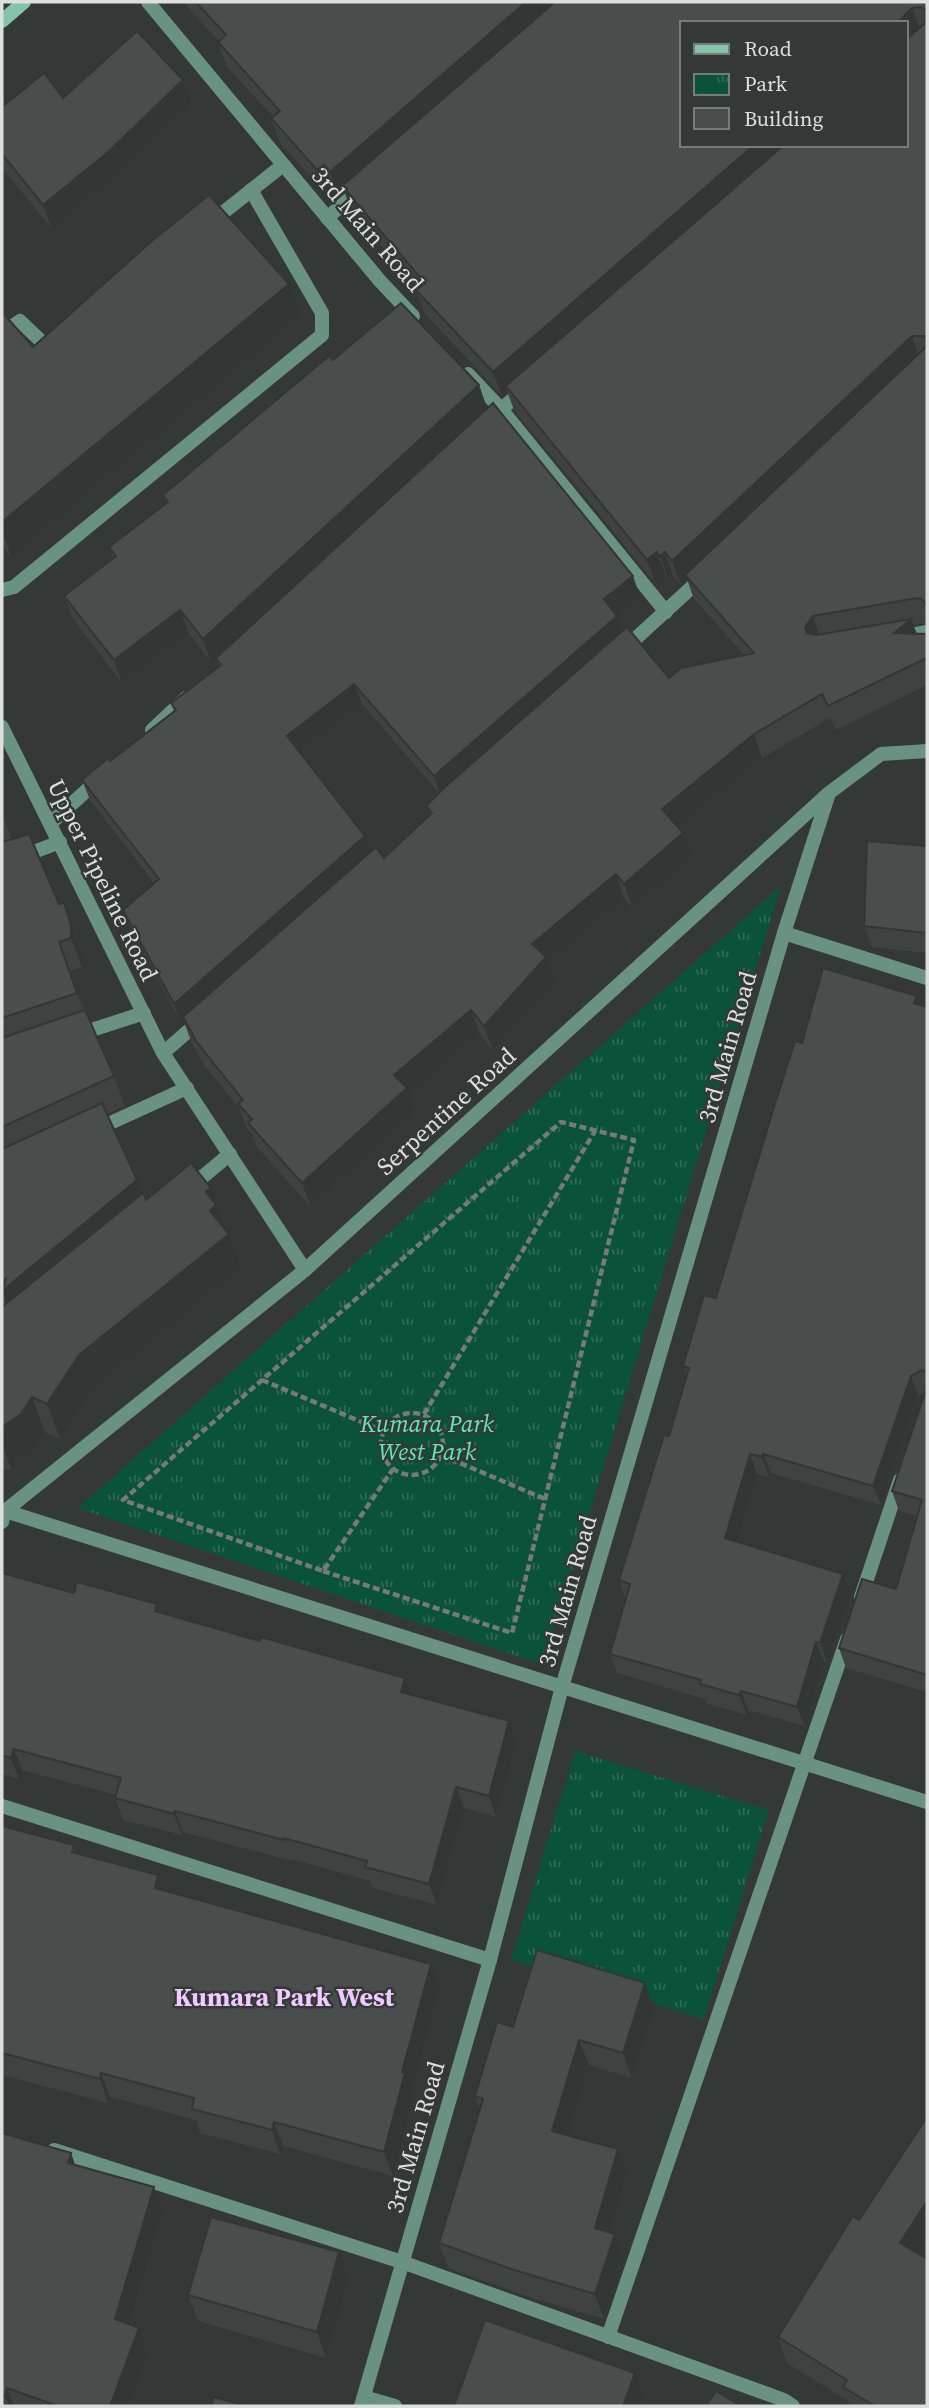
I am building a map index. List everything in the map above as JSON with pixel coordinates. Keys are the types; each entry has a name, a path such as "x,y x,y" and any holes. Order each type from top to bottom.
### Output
{"street":[{"path":"2,21 24,2"},
{"name":"3rd Main Road","path":"148,2 327,218 426,330"},
{"path":"198,233 283,165"},
{"path":"327,218 369,182"},
{"path":"2,590 14,587 322,335 322,313 251,190"},
{"path":"2,333 20,321 50,346 59,345 69,337"},
{"path":"454,360 501,409 666,612"},
{"path":"470,437 532,382"},
{"path":"613,658 716,565"},
{"path":"888,639 927,632"},
{"path":"143,738 194,691"},
{"name":"Upper Pipeline Road","path":"2,727 163,1053 305,1270"},
{"name":"Serpentine Road","path":"3,1514 305,1270 829,793 881,754 927,751"},
{"path":"51,823 112,767"},
{"name":"3rd Main Road","path":"363,2402 490,1961 562,1687 784,933 829,793"},
{"path":"2,864 60,842"},
{"path":"784,933 927,978"},
{"path":"163,1053 215,1007"},
{"path":"66,1039 144,1013"},
{"path":"78,1138 187,1088"},
{"path":"178,1197 230,1154"},
{"path":"608,2337 905,1464"},
{"path":"3,1514 927,1802"},
{"path":"2,1806 490,1961"},
{"path":"41,2146 402,2262 784,2400 793,2406"},
{"path":"363,2402 395,2406"}],"path":[{"path":"561,1122 634,1140 512,1633 323,1571 123,1500 262,1380 561,1122"},
{"path":"424,1414 595,1131"},
{"path":"262,1380 383,1431"},
{"path":"409,1412 424,1414 436,1423 443,1437 441,1455 435,1465 423,1473 407,1475 393,1469 384,1461 380,1449 383,1431 395,1417 409,1412"},
{"path":"441,1455 545,1499"},
{"path":"323,1571 393,1469"}],"green space":[{"name":"Kumara Park West Park","path":"781,886 543,1665 78,1508"},
{"path":"575,1751 769,1810 704,2019 511,1960"}],"building":[{"path":"196,2 526,2 330,172 324,165 317,170 271,118 280,111 218,42 226,35"},
{"path":"555,2 927,2 927,346 925,336 912,336 672,561 665,552 660,556 657,552 647,560 506,386 782,147 908,147 908,38 925,23 926,10 921,7 912,8 899,21 680,21 680,147 752,147 493,372 416,290 425,283 342,186"},
{"path":"137,31 183,80 108,152 43,205 2,154 2,107 44,73 63,98"},
{"path":"209,195 289,284 2,522 2,312 33,347 153,240"},
{"path":"401,303 479,385 203,639 180,610 114,660 64,596 116,556 109,547 168,502 163,495 329,356 333,360"},
{"path":"927,346 927,606 922,599 917,598 813,616 805,627 807,633 816,635 911,619 894,633 927,634 927,681 926,658 828,706 822,694 754,734 662,809 683,833 624,884 616,874 532,944 546,957 484,1026 471,1010 394,1075 407,1088 302,1183 248,1123 252,1119 238,1104 243,1100 196,1041 183,1017 376,847 384,858 432,813 426,806 445,787 627,627 669,678 681,668 754,653 685,575"},
{"path":"493,403 633,576 604,599 617,616 434,776 354,684 287,736 365,836 174,1004 123,910 159,879 82,780 108,758 110,761 176,710 171,703 221,665 216,658"},
{"path":"29,834 59,904 64,903 71,925 71,938 59,942 77,993 2,1018 2,842"},
{"path":"867,841 927,846 927,933 864,926"},
{"path":"823,968 917,996 914,1003 927,1007 927,1373 922,1370 911,1376 873,1486 763,1454 762,1457 750,1454 725,1538 843,1574 820,1643 816,1642 797,1707 741,1691 739,1695 700,1684 701,1680 610,1654 630,1584 619,1580 664,1435 669,1436 689,1368 683,1366 704,1295 716,1298 795,1041 802,1043"},
{"path":"85,1010 114,1076 2,1127 2,1038"},
{"path":"102,1103 137,1180 2,1291 6,1279 2,1281 2,1149"},
{"path":"191,1163 211,1188 206,1192 216,1205 210,1211 229,1234 79,1355 47,1404 32,1397 21,1414 2,1427 2,1307 143,1193 146,1200"},
{"path":"927,1387 927,1675 839,1648 862,1579 896,1589 922,1500 892,1491"},
{"path":"2,1573 74,1593 77,1582 157,1604 155,1611 260,1641 261,1637 405,1678 401,1692 509,1721 489,1796 456,1787 429,1884 365,1867 367,1861 284,1838 115,1798 121,1778 14,1749 11,1758 2,1755"},
{"path":"2,1826 74,1845 72,1852 158,1875 155,1888 431,1964 384,2152 274,2122 272,2130 192,2109 194,2098 101,2073 100,2079 2,2053"},
{"path":"537,1950 645,1983 623,2053 579,2040 552,2131 618,2149 595,2228 615,2234 595,2294 514,2270 439,2243 483,2099 475,2096 497,2022 513,2027"},
{"path":"927,2117 927,2201 900,2243 927,2259 927,2406 875,2406 843,2387 847,2380 778,2337 853,2216 859,2220"},
{"path":"2,2133 71,2153 68,2163 154,2187 115,2319 139,2328 110,2406 58,2406 7,2388 5,2396 2,2395"},
{"path":"211,2217 339,2252 317,2332 188,2295"},
{"path":"485,2320 635,2373 623,2406 454,2406"},
{"path":"716,2391 741,2406 706,2406"},
{"path":"214,2397 246,2406 211,2406"}],"district":[{"name":"Kumara Park West","path":"284,1997"}]}
